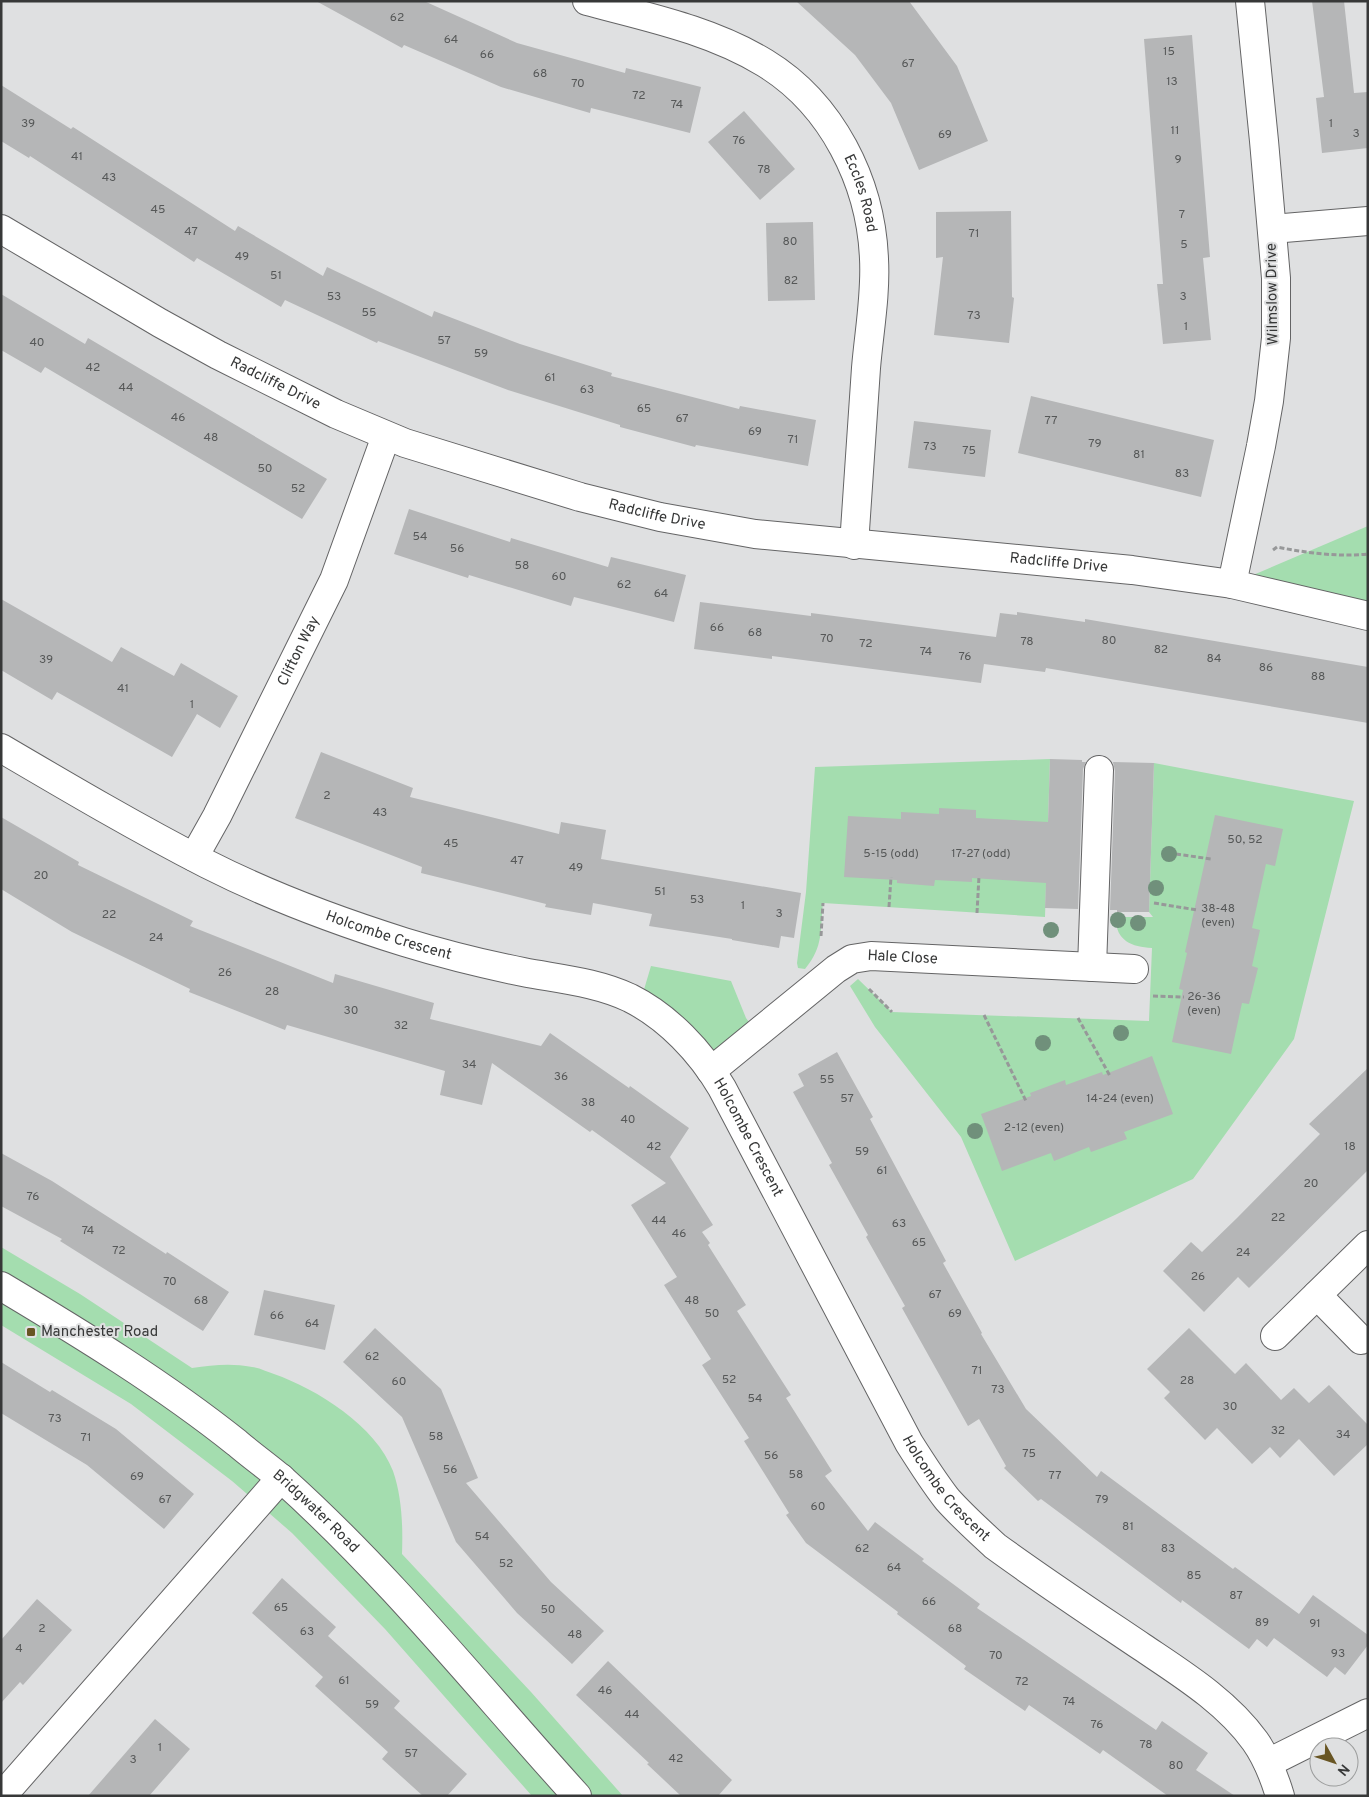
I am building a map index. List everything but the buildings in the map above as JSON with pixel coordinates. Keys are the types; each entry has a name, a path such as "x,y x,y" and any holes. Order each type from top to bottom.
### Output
{"street":[{"name":"Eccles Road","path":"587,1 696,31 765,63 796,87 809,100 830,124 849,156 868,212 874,260 874,291 868,347 854,545"},
{"name":"Wilmslow Drive","path":"1232,584 1262,446 1274,364 1277,307 1272,229 1250,1"},
{"path":"1272,229 1368,221"},
{"name":"Radcliffe Drive","path":"1,229 160,323 312,403 386,436 482,468 620,508 755,534 854,545 1132,570 1232,584 1368,616"},
{"name":"Clifton Way","path":"194,857 222,808 334,580 386,436"},
{"name":"Holcombe Crescent","path":"1,748 127,821 194,857 269,893 320,913 405,942 488,964 592,984 616,992 640,1004 658,1017 688,1043 722,1088 909,1443 948,1499 995,1546 1176,1670 1222,1705 1254,1740 1268,1763 1280,1796"},
{"path":"1092,967 1099,770"},
{"name":"Hale Close","path":"711,1071 836,968 857,957 871,956 1134,969"},
{"path":"1275,1336 1368,1245"},
{"name":"Bridgwater Road","path":"1,1286 153,1381 281,1478 400,1596 577,1796"},
{"path":"1317,1295 1361,1340"},
{"path":"2,1796 281,1478"},
{"path":"1268,1763 1368,1713"}],"path":[{"path":"1232,584 1277,547 1329,554 1368,554"},
{"path":"1176,854 1211,858"},
{"path":"977,913 979,876"},
{"path":"889,907 891,877"},
{"path":"822,936 823,903"},
{"path":"1154,903 1197,910"},
{"path":"865,985 892,1012"},
{"path":"1150,996 1184,997"},
{"path":"984,1015 1026,1101"},
{"path":"1078,1018 1110,1076"}],"green space":[{"path":"1368,526 1368,617 1232,584"},
{"path":"1050,759 1045,917 823,903 820,937 815,953 805,969 798,968 797,963 806,892 815,767"},
{"path":"1154,763 1354,801 1294,1039 1193,1179 1015,1261 961,1137 875,1027 850,986 858,979 892,1012 1149,1021 1152,948 1131,944 1121,937 1116,925 1116,917 1153,917 1149,912"},
{"path":"651,966 731,981 746,1018 757,1033 711,1071 640,1003"},
{"path":"1,1247 80,1294 192,1368 229,1365 261,1369 291,1381 326,1399 359,1424 385,1455 393,1471 401,1512 402,1554 531,1692 623,1796 532,1796 385,1629 292,1533 232,1481 131,1404 1,1325"}],"place":[{"name":"Manchester Road","path":"31,1332"}]}
